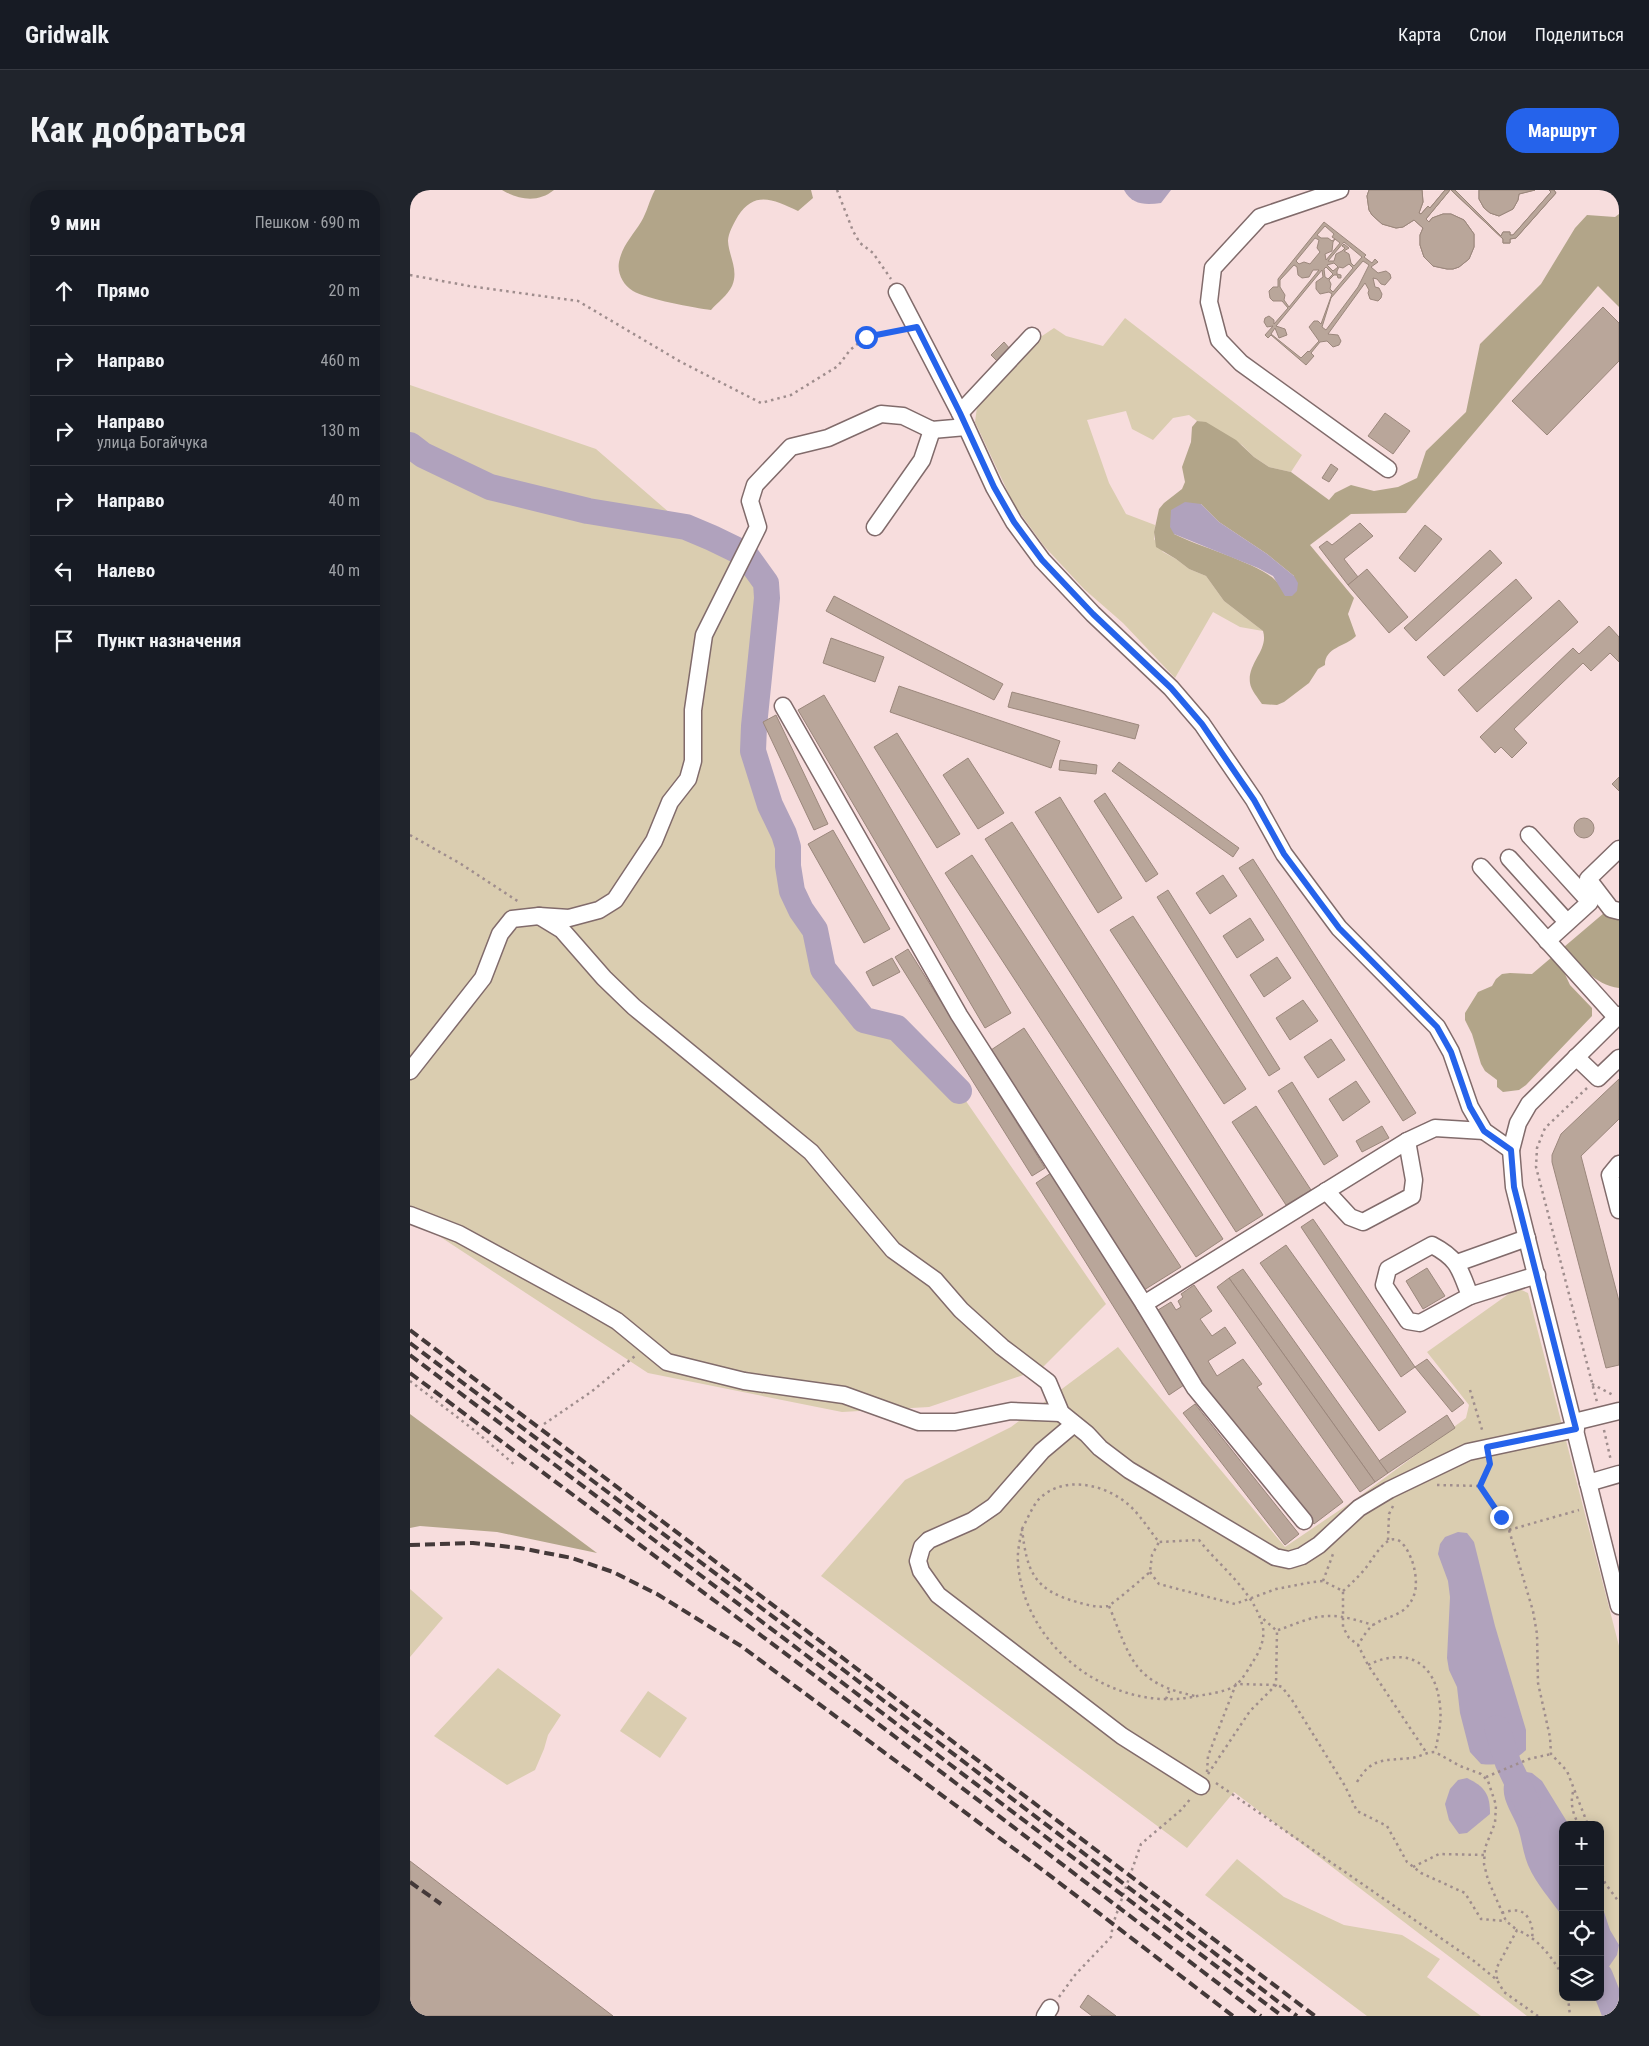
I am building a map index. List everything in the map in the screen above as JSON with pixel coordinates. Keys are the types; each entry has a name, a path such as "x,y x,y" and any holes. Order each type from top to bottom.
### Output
{"street":[{"path":"1340,190 1260,217 1213,268 1209,302 1219,340 1241,363 1388,468"},
{"path":"897,292 917,327 994,487 1014,522 1042,560 1093,614 1171,688 1202,724 1254,800 1284,854 1339,928 1437,1027 1451,1052 1470,1107 1484,1131 1511,1150"},
{"path":"410,1071 483,978 500,934 512,919 539,916 569,918 599,910 615,900 654,841 670,802 688,779 693,761 693,710 704,635 758,527 750,501 755,485 791,447 828,438 881,414 903,416 932,430 963,420 1032,336"},
{"path":"875,527 922,460 932,430"},
{"path":"783,706 959,1014 1196,1388 1304,1521"},
{"path":"1529,835 1590,902 1547,941"},
{"path":"1619,850 1588,879 1611,909 1619,911"},
{"path":"1509,858 1567,922"},
{"path":"1481,867 1547,941 1618,1016 1529,1104 1518,1123 1511,1150 1514,1187 1619,1606"},
{"path":"539,916 562,930 604,978 634,1007 810,1152 892,1250 935,1280 960,1310 1002,1347 1048,1382 1061,1413 1100,1448 1129,1470 1276,1557 1288,1560 1302,1556 1319,1545 1359,1508 1389,1490 1468,1452 1575,1426 1600,1415 1619,1410"},
{"path":"1576,1057 1598,1078 1619,1058"},
{"path":"1144,1304 1407,1141 1435,1128 1484,1131"},
{"path":"1326,1191 1350,1217 1363,1222 1412,1196 1414,1180 1407,1141"},
{"path":"1619,1164 1610,1175 1619,1210"},
{"path":"410,1215 459,1234 591,1306 617,1321 667,1362 744,1381 844,1395 919,1422 956,1422 1011,1411 1061,1413"},
{"path":"1457,1263 1527,1238"},
{"path":"1470,1296 1457,1263 1446,1252 1432,1245 1388,1269 1384,1285 1408,1322 1420,1324 1470,1296 1537,1275"},
{"path":"1074,1424 1042,1451 994,1506 972,1521 929,1540 922,1547 918,1561 921,1571 938,1595 1122,1736 1204,1781"},
{"path":"1588,1483 1617,1475"}],"path":[{"path":"836,190 860,243 874,254 888,274 897,292"},
{"path":"410,275 578,301 681,362 761,403 791,395 838,366 850,350 866,337 917,327"},
{"path":"410,834 461,864 539,916"},
{"path":"1598,1078 1545,1128 1537,1148 1536,1167 1617,1475"},
{"path":"544,1424 591,1392 648,1346"},
{"path":"410,1381 474,1430 516,1466"},
{"path":"1592,1384 1619,1398"},
{"path":"1470,1390 1487,1447 1490,1464 1480,1486"},
{"path":"1159,1542 1135,1511 1124,1501 1092,1485 1064,1485 1049,1491 1038,1500 1022,1529 1018,1561 1020,1581 1037,1623 1053,1645 1071,1664 1088,1676 1127,1693 1147,1698 1177,1700 1214,1693 1236,1684 1276,1685 1282,1688 1292,1700 1345,1786 1356,1811 1387,1826 1407,1862 1413,1867 1430,1879 1465,1893 1481,1919 1506,1921"},
{"path":"1434,1485 1480,1486"},
{"path":"1480,1486 1509,1530 1533,1611 1537,1634 1538,1684 1550,1737 1551,1754 1567,1771 1586,1821"},
{"path":"1388,1541 1390,1514 1393,1506 1399,1501"},
{"path":"1509,1530 1584,1508"},
{"path":"1022,1529 1030,1570 1048,1591 1090,1606 1110,1606 1150,1572 1152,1555 1159,1542"},
{"path":"1159,1542 1199,1540 1250,1598 1264,1630 1258,1655 1236,1684 1208,1756 1204,1781"},
{"path":"1358,1645 1373,1625 1403,1611 1414,1595 1415,1573 1408,1551 1394,1540 1388,1541 1377,1550 1359,1576 1343,1591 1343,1628 1349,1638 1358,1645 1368,1664 1426,1752"},
{"path":"1018,1561 1021,1558 1028,1559"},
{"path":"1150,1572 1159,1584 1235,1604 1276,1589 1314,1582 1323,1581 1343,1591"},
{"path":"1110,1606 1138,1669 1151,1681 1165,1688 1196,1696"},
{"path":"1259,1616 1277,1631"},
{"path":"1277,1631 1300,1622 1328,1616 1343,1617 1373,1625"},
{"path":"1048,2012 1075,1975 1111,1937 1113,1924 1141,1844 1171,1817 1182,1810 1204,1781 1250,1711 1276,1685 1277,1631"},
{"path":"1368,1664 1379,1659 1400,1656 1418,1662 1427,1670 1438,1693 1440,1707 1440,1723 1435,1752"},
{"path":"1165,1688 1169,1692 1166,1699"},
{"path":"1357,1782 1370,1765 1389,1758 1415,1757 1426,1752 1435,1752 1486,1777 1493,1792 1496,1805 1496,1823 1485,1848 1484,1855 1488,1880 1506,1921 1517,1930 1532,1937 1559,1970"},
{"path":"1486,1777 1551,1754"},
{"path":"1204,1781 1466,1956 1497,1980 1504,1992 1538,2016"},
{"path":"1574,1791 1571,1801 1576,1821"},
{"path":"1413,1867 1439,1854 1484,1855"},
{"path":"1604,1880 1619,1902"},
{"path":"1502,1912 1515,1910 1522,1912 1528,1918 1534,1931 1532,1937"},
{"path":"1497,1980 1496,1968 1517,1930"},
{"path":"1568,2001 1570,2016"}],"shaded area":[{"path":"502,190 554,190 542,197 528,199"},
{"path":"655,190 811,190 813,198 798,211 781,203 765,200 758,200 744,208 730,231 728,238 734,269 734,280 725,296 711,310 671,303 639,294 629,288 622,278 619,270 620,256 643,218"},
{"path":"1124,190 1171,190 1161,203 1150,204 1140,203 1131,199"},
{"path":"1619,214 1619,307 1598,286 1406,513 1351,514 1310,545 1354,598 1348,614 1356,636 1328,654 1325,665 1318,669 1309,683 1284,702 1277,705 1262,704 1252,688 1250,676 1261,651 1264,638 1263,631 1224,601 1206,576 1189,569 1156,547 1154,532 1159,509 1182,489 1185,482 1182,467 1191,442 1192,427 1197,421 1206,422 1236,440 1254,457 1269,467 1291,472 1329,500 1335,493 1351,485 1374,491 1398,487 1417,478 1426,451 1466,412 1480,344 1541,284 1575,228 1587,215 1615,217","holes":["1201,504 1219,522 1267,554 1294,576 1277,582 1259,569 1174,534"]},
{"path":"1125,318 1302,455 1291,472 1269,467 1254,457 1242,445 1189,415 1173,418 1153,440 1132,429 1126,411 1087,420 1109,483 1126,514 1155,525 1154,539 1163,552 1189,569 1206,576 1224,601 1263,631 1240,627 1213,612 1175,678 1123,623 1084,589 1044,546 1014,505 975,422 977,407 1039,338 1054,328 1066,336 1103,346"},
{"path":"410,385 596,449 686,527 745,554 766,583 767,598 753,751 770,805 788,847 788,866 792,891 801,910 815,930 823,969 864,1020 897,1028 959,1091 1106,1304 1041,1369 929,1407 842,1412 648,1373 410,1217"},
{"path":"1185,502 1201,504 1219,522 1267,554 1294,576 1298,583 1297,591 1292,596 1285,596 1273,576 1258,568 1174,534 1170,527 1171,510"},
{"path":"1604,913 1619,917 1619,988 1602,983 1588,973 1564,947"},
{"path":"1552,957 1563,970 1570,985 1592,1008 1592,1016 1526,1085 1519,1090 1503,1092 1497,1087 1497,1080 1485,1071 1481,1064 1472,1034 1465,1020 1465,1013 1478,992 1492,986 1502,974 1532,974"},
{"path":"1517,1288 1528,1293 1619,1646 1619,2016 1527,2016 1234,1792 1187,1848 821,1576 905,1480 1011,1427 1118,1347 1285,1547 1356,1499 1466,1418 1469,1405 1427,1352"},
{"path":"410,1414 597,1553 497,1532 420,1526 410,1528"},
{"path":"1458,1532 1467,1533 1474,1542 1495,1626 1526,1730 1526,1750 1511,1761 1500,1764 1481,1764 1470,1752 1460,1713 1457,1687 1449,1670 1447,1658 1450,1597 1448,1581 1438,1554 1440,1544 1445,1537"},
{"path":"410,1589 443,1618 410,1657"},
{"path":"498,1668 561,1715 548,1735 535,1770 507,1785 434,1736"},
{"path":"648,1691 687,1718 660,1758 620,1731"},
{"path":"1521,1771 1532,1773 1542,1781 1567,1821 1559,1821 1559,1912 1539,1885 1528,1865 1518,1828 1505,1796 1504,1783 1507,1777"},
{"path":"1467,1778 1485,1792 1489,1801 1490,1814 1467,1833 1459,1834 1449,1820 1445,1804 1450,1789 1458,1780"},
{"path":"1237,1859 1284,1897 1344,1925 1402,1935 1440,1959 1427,1977 1481,2016 1367,2016 1205,1895"},
{"path":"1604,1912 1610,1930 1619,1945 1617,1955 1604,1974"}],"building":[{"path":"1369,190 1422,190 1423,202 1419,213 1421,214 1428,206 1430,208 1445,190 1450,190 1426,219 1429,222 1432,218 1443,214 1451,214 1464,220 1474,234 1474,247 1469,259 1453,269 1433,266 1424,257 1420,245 1420,235 1423,228 1414,220 1403,227 1396,228 1382,224 1369,210 1367,196"},
{"path":"1369,190 1422,190 1423,202 1419,213 1421,214 1428,206 1430,208 1445,190 1450,190 1426,219 1429,222 1432,218 1443,214 1451,214 1464,220 1474,234 1474,247 1469,259 1453,269 1433,266 1424,257 1420,245 1420,235 1423,228 1414,220 1403,227 1396,228 1382,224 1369,210 1367,196"},
{"path":"1451,190 1455,190 1501,236 1503,232 1510,232 1510,235 1513,235 1551,192 1549,190 1554,190 1556,193 1516,238 1510,239 1510,243 1503,243 1503,239"},
{"path":"1451,190 1455,190 1501,236 1503,232 1510,232 1510,235 1513,235 1551,192 1549,190 1554,190 1556,193 1516,238 1510,239 1510,243 1503,243 1503,239"},
{"path":"1479,190 1518,190 1519,192 1535,190 1519,194 1513,209 1499,216 1490,213 1484,208 1479,199"},
{"path":"1479,190 1535,190 1519,194 1513,209 1499,216 1490,213 1484,208 1479,199"},
{"path":"1324,222 1366,255 1364,257 1372,263 1375,259 1378,262 1371,267 1378,273 1386,271 1390,274 1391,278 1385,285 1373,278 1375,287 1379,288 1382,294 1378,301 1370,299 1369,290 1365,283 1328,334 1338,335 1341,341 1339,345 1333,347 1327,341 1320,342 1311,353 1314,356 1306,365 1271,335 1268,338 1265,335 1273,326 1267,327 1264,322 1265,318 1269,316 1274,320 1274,324 1288,308 1282,301 1273,301 1270,298 1269,291 1273,287 1278,287 1278,279","holes":["1325,226 1334,234 1332,237 1335,239 1332,241 1317,235","1315,238 1319,240 1317,248 1320,252 1310,264 1304,262 1299,264 1296,261","1335,239 1340,243 1326,260 1325,254 1332,251","1344,242 1362,257 1354,266 1351,263 1349,254 1344,251 1349,248 1344,244 1342,246 1345,248 1336,254 1334,261 1328,261","1363,261 1369,265 1358,287 1326,330 1322,327 1331,298","1334,263 1338,267 1333,271 1327,265","1349,264 1353,268 1333,292 1330,289 1331,284 1329,280 1334,275 1341,278 1341,275 1337,274 1339,267 1343,268","1294,265 1297,267 1298,275 1302,278 1309,277 1313,270 1319,270 1289,307 1284,300 1285,295 1280,287 1280,280","1326,267 1333,274 1328,279 1325,277 1324,269","1322,270 1323,277 1316,282 1316,289 1320,294 1329,292 1332,294 1321,324 1318,321 1314,321 1309,327 1319,341 1301,358 1271,334 1275,328 1279,338 1287,335 1285,329 1276,326"]},
{"path":"1603,307 1619,323 1619,361 1547,435 1512,401"},
{"path":"1004,342 1010,349 997,361 991,355"},
{"path":"1385,413 1410,431 1393,454 1368,436"},
{"path":"1331,464 1338,469 1329,482 1322,478"},
{"path":"1360,523 1373,536 1344,559 1358,577 1348,585 1319,547 1327,541 1332,545"},
{"path":"1425,525 1442,539 1415,572 1399,558"},
{"path":"1490,550 1502,563 1416,641 1404,628"},
{"path":"1367,569 1408,617 1389,633 1348,585"},
{"path":"1516,579 1532,598 1444,676 1427,657"},
{"path":"834,596 1003,684 994,700 826,611"},
{"path":"1559,600 1578,622 1477,712 1458,690"},
{"path":"1609,626 1619,637 1619,662 1610,653 1591,671 1583,663 1514,729 1527,743 1512,758 1501,747 1495,753 1480,737 1573,648 1579,654"},
{"path":"831,638 884,657 875,682 823,663"},
{"path":"899,686 1060,741 1051,768 890,712"},
{"path":"1012,692 1139,725 1135,739 1008,707"},
{"path":"824,695 1011,1013 985,1028 798,710"},
{"path":"776,715 828,824 814,830 763,722"},
{"path":"897,733 960,834 937,848 874,747"},
{"path":"968,758 1004,813 978,829 943,775"},
{"path":"1060,760 1097,765 1096,774 1059,770"},
{"path":"1119,762 1239,848 1233,857 1112,771"},
{"path":"1619,777 1619,791 1612,784"},
{"path":"1105,793 1158,874 1146,882 1094,801"},
{"path":"1060,797 1122,898 1098,913 1035,812"},
{"path":"1580,818 1588,818 1594,824 1594,832 1588,838 1580,838 1574,832 1574,824"},
{"path":"1012,822 1263,1215 1236,1232 985,839"},
{"path":"833,830 890,929 864,943 808,844"},
{"path":"972,855 1223,1239 1196,1257 945,873"},
{"path":"1253,859 1416,1113 1403,1121 1239,868"},
{"path":"1223,875 1237,896 1210,914 1196,893"},
{"path":"1168,890 1280,1069 1269,1076 1157,897"},
{"path":"1133,916 1246,1089 1224,1104 1110,930"},
{"path":"1250,918 1264,940 1237,958 1223,936"},
{"path":"908,949 1045,1168 1032,1176 895,957"},
{"path":"1277,957 1291,978 1264,997 1250,975"},
{"path":"892,958 900,972 873,986 866,972"},
{"path":"1303,1000 1318,1021 1290,1040 1276,1018"},
{"path":"1024,1028 1181,1267 1144,1290 988,1052"},
{"path":"1331,1039 1345,1060 1318,1078 1304,1057"},
{"path":"1619,1079 1619,1119 1581,1156 1619,1301 1619,1365 1606,1368 1552,1162 1552,1155 1561,1134"},
{"path":"1356,1081 1370,1102 1343,1121 1329,1099"},
{"path":"1292,1082 1338,1156 1324,1165 1278,1091"},
{"path":"1256,1106 1311,1190 1286,1205 1232,1122"},
{"path":"1382,1126 1389,1138 1362,1152 1356,1141"},
{"path":"1051,1173 1184,1385 1169,1395 1036,1183"},
{"path":"1313,1219 1415,1367 1401,1377 1301,1227"},
{"path":"1286,1245 1406,1412 1379,1431 1260,1263"},
{"path":"1427,1268 1445,1296 1423,1309 1406,1281"},
{"path":"1243,1269 1388,1473 1375,1482 1229,1278"},
{"path":"1229,1278 1375,1482 1360,1492 1217,1287"},
{"path":"1194,1285 1212,1311 1200,1319 1212,1336 1225,1327 1236,1343 1208,1361 1217,1376 1243,1359 1262,1384 1257,1387 1343,1502 1314,1524 1232,1420 1210,1396 1158,1310 1171,1302 1176,1310 1181,1307 1178,1301 1183,1297 1181,1294"},
{"path":"1427,1359 1464,1403 1452,1412 1415,1367"},
{"path":"1195,1404 1299,1534 1285,1545 1183,1413"},
{"path":"1447,1415 1455,1428 1388,1473 1379,1461"},
{"path":"410,1861 613,2016 410,2016"},
{"path":"1088,1995 1116,2016 1092,2016 1080,2007"}],"waterway":[{"path":"410,445 423,455 490,487 588,511 686,527 745,554 766,583 767,598 753,751 770,805 788,847 788,866 792,891 801,910 815,930 823,969 864,1020 897,1028 959,1091"},
{"path":"1497,1728 1508,1763 1528,1805"},
{"path":"1604,1986 1616,2016"}],"railway":[{"path":"410,1330 1315,2016"},
{"path":"410,1343 833,1662 1297,2016"},
{"path":"410,1355 1282,2016"},
{"path":"410,1373 818,1678 1261,2016"},
{"path":"410,1545 473,1543 520,1548 572,1558 613,1572 657,1594 741,1646 1044,1871 1233,2016"},
{"path":"410,1882 441,1904"}],"route":[{"path":"866,337 917,327 994,487 1014,522 1042,560 1093,614 1124,641 1171,688 1202,724 1254,800 1284,854 1339,928 1437,1027 1451,1052 1470,1107 1484,1131 1511,1150 1511,1169 1514,1187 1576,1429 1487,1447 1490,1464 1480,1486 1501,1517"}]}
